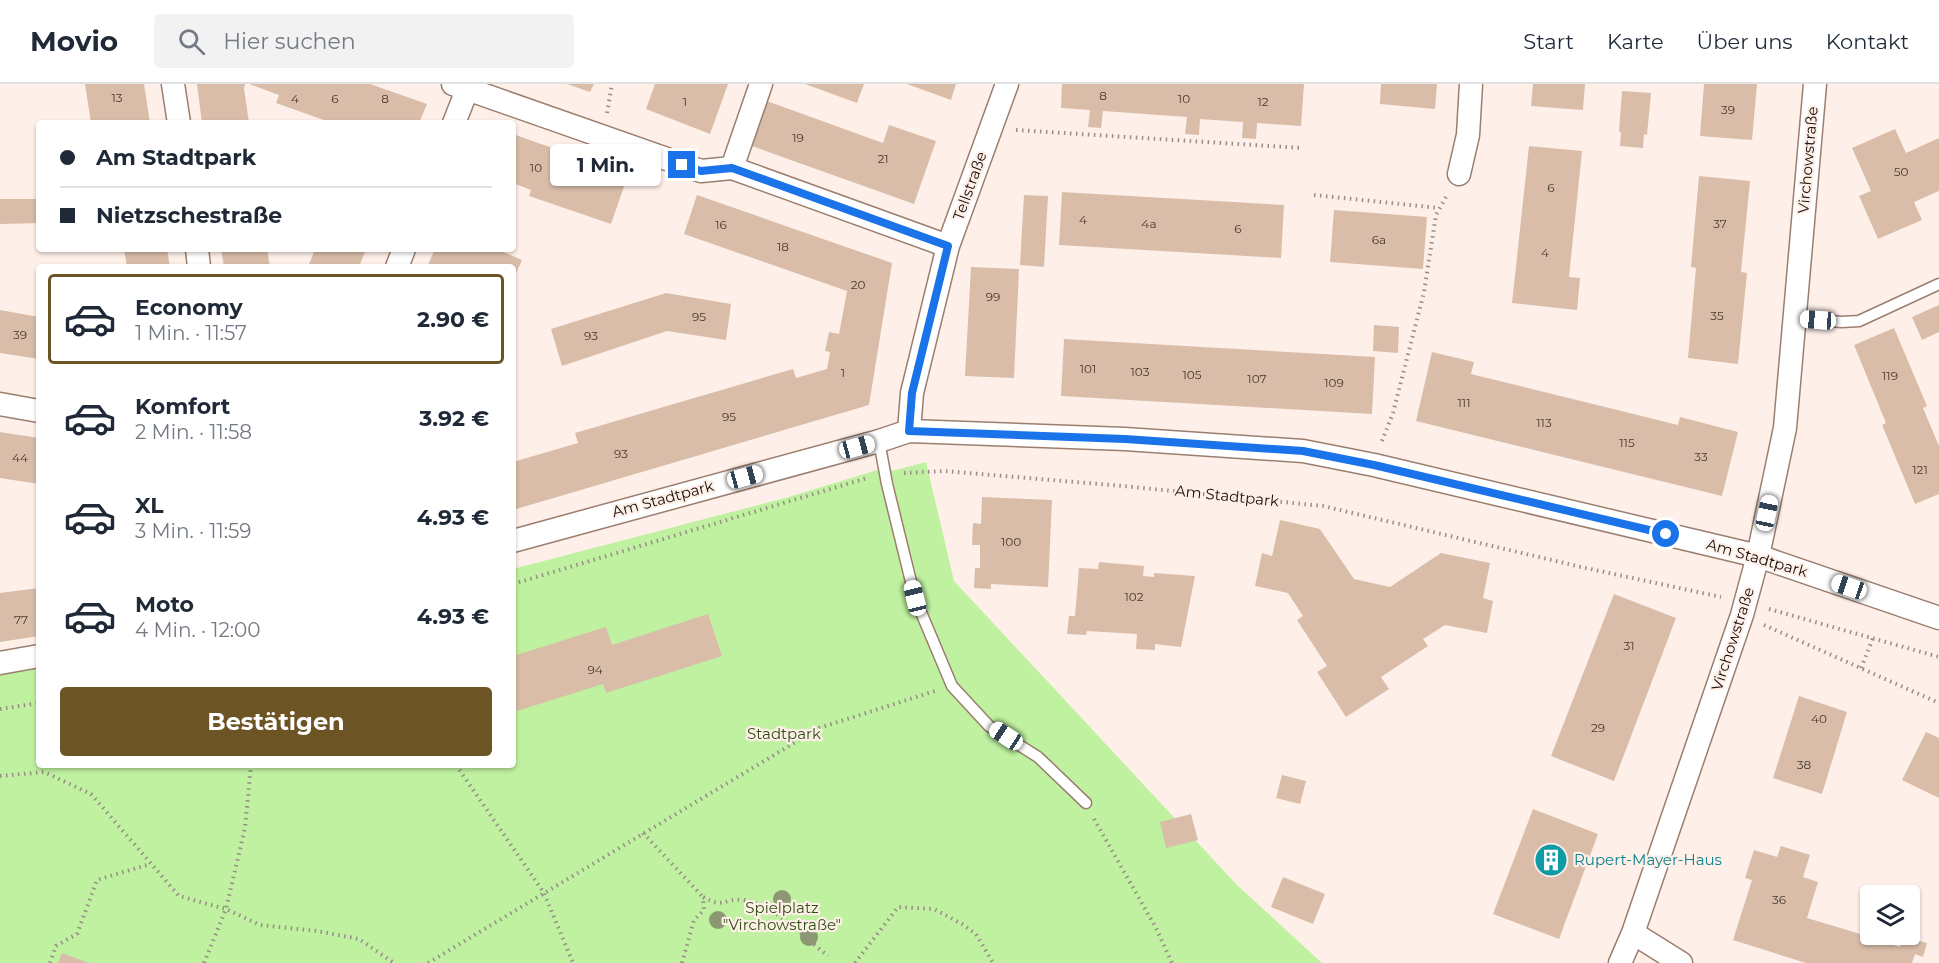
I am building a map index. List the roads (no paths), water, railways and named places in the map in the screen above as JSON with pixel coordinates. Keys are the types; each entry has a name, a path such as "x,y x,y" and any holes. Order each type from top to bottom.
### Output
{"street":[{"path":"173,84 179,120"},
{"path":"732,168 761,84"},
{"name":"Tellstraße","path":"909,431 912,393 948,246 1007,84"},
{"path":"1459,174 1468,135 1471,84"},
{"name":"Virchowstraße","path":"1620,963 1633,933 1744,609 1758,556 1785,428 1815,84"},
{"path":"454,120 460,87 701,171 732,168 948,246"},
{"path":"0,404 36,410"},
{"name":"Am Stadtpark","path":"516,540 909,431 1125,439 1303,451 1374,465 1758,556 1939,618"},
{"path":"0,663 36,657"},
{"path":"1633,933 1681,963"}],"lane":[{"path":"1795,318 1859,321 1939,284"},
{"path":"879,441 915,598 952,686 989,726 1038,757 1086,803"}],"place":[{"name":"Rupert-Mayer-Haus","path":"1551,860"}],"park label":[{"name":"Stadtpark","path":"784,734"},
{"name":"Spielplatz \"Virchowstraße\"","path":"782,916"}]}
